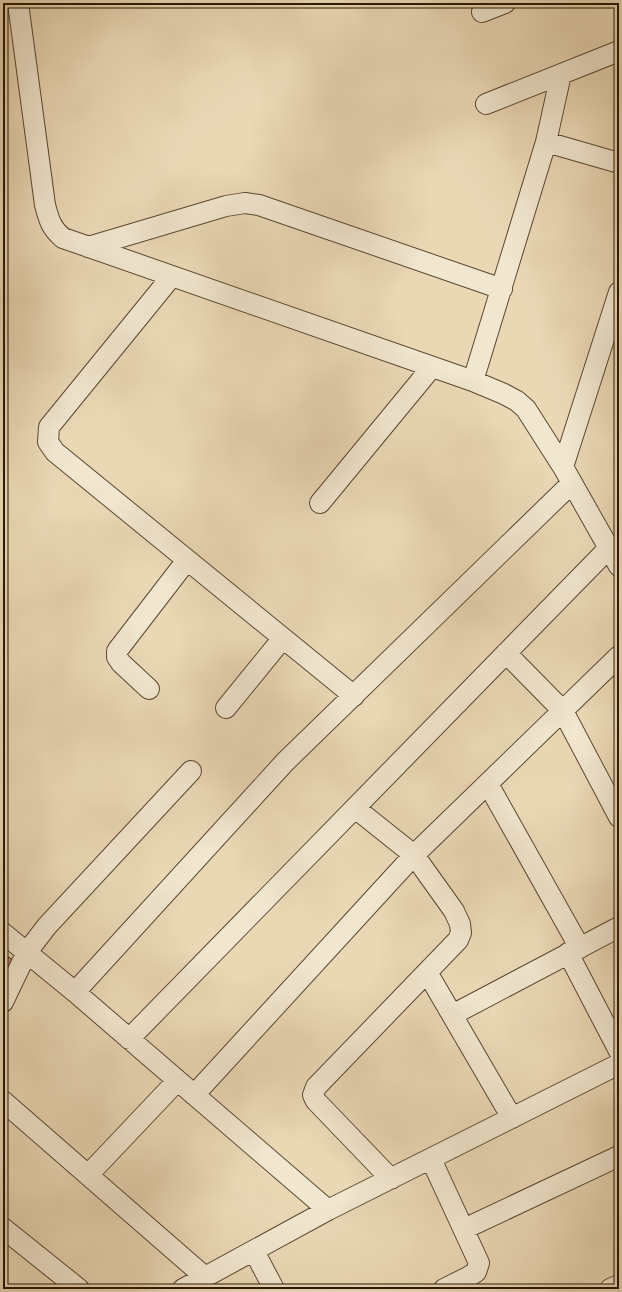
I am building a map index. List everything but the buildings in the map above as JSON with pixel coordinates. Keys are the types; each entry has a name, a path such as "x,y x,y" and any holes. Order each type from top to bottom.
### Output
{"street":[{"path":"18,3 44,198 49,220 55,231 63,238 473,381 517,401 526,409 568,475 619,566"},
{"path":"482,12 504,3"},
{"path":"486,104 619,51"},
{"path":"473,381 546,142 561,74"},
{"path":"546,142 619,163"},
{"path":"88,247 226,206 245,203 259,205 502,290"},
{"path":"172,276 49,427 48,442 54,452 354,696"},
{"path":"75,992 285,762 354,696 568,475 619,292"},
{"path":"320,502 432,367"},
{"path":"129,1039 609,548"},
{"path":"149,689 121,663 117,657 117,651 188,560"},
{"path":"226,708 283,638"},
{"path":"506,653 563,711 619,817"},
{"path":"194,1095 414,855 619,656"},
{"path":"3,1002 27,952 47,926 191,771"},
{"path":"488,784 574,950 619,1051"},
{"path":"355,808 414,855 454,911 462,933 458,940 316,1087 313,1095 316,1101 391,1179"},
{"path":"452,1015 619,927"},
{"path":"3,933 75,992 328,1210"},
{"path":"427,972 512,1118"},
{"path":"183,1289 328,1210 619,1064"},
{"path":"88,1175 178,1081"},
{"path":"3,1101 205,1277"},
{"path":"464,1229 619,1156"},
{"path":"430,1159 479,1263 476,1272 444,1289"},
{"path":"3,1228 79,1289"},
{"path":"254,1251 274,1289"},
{"path":"610,1289 619,1285"}]}
